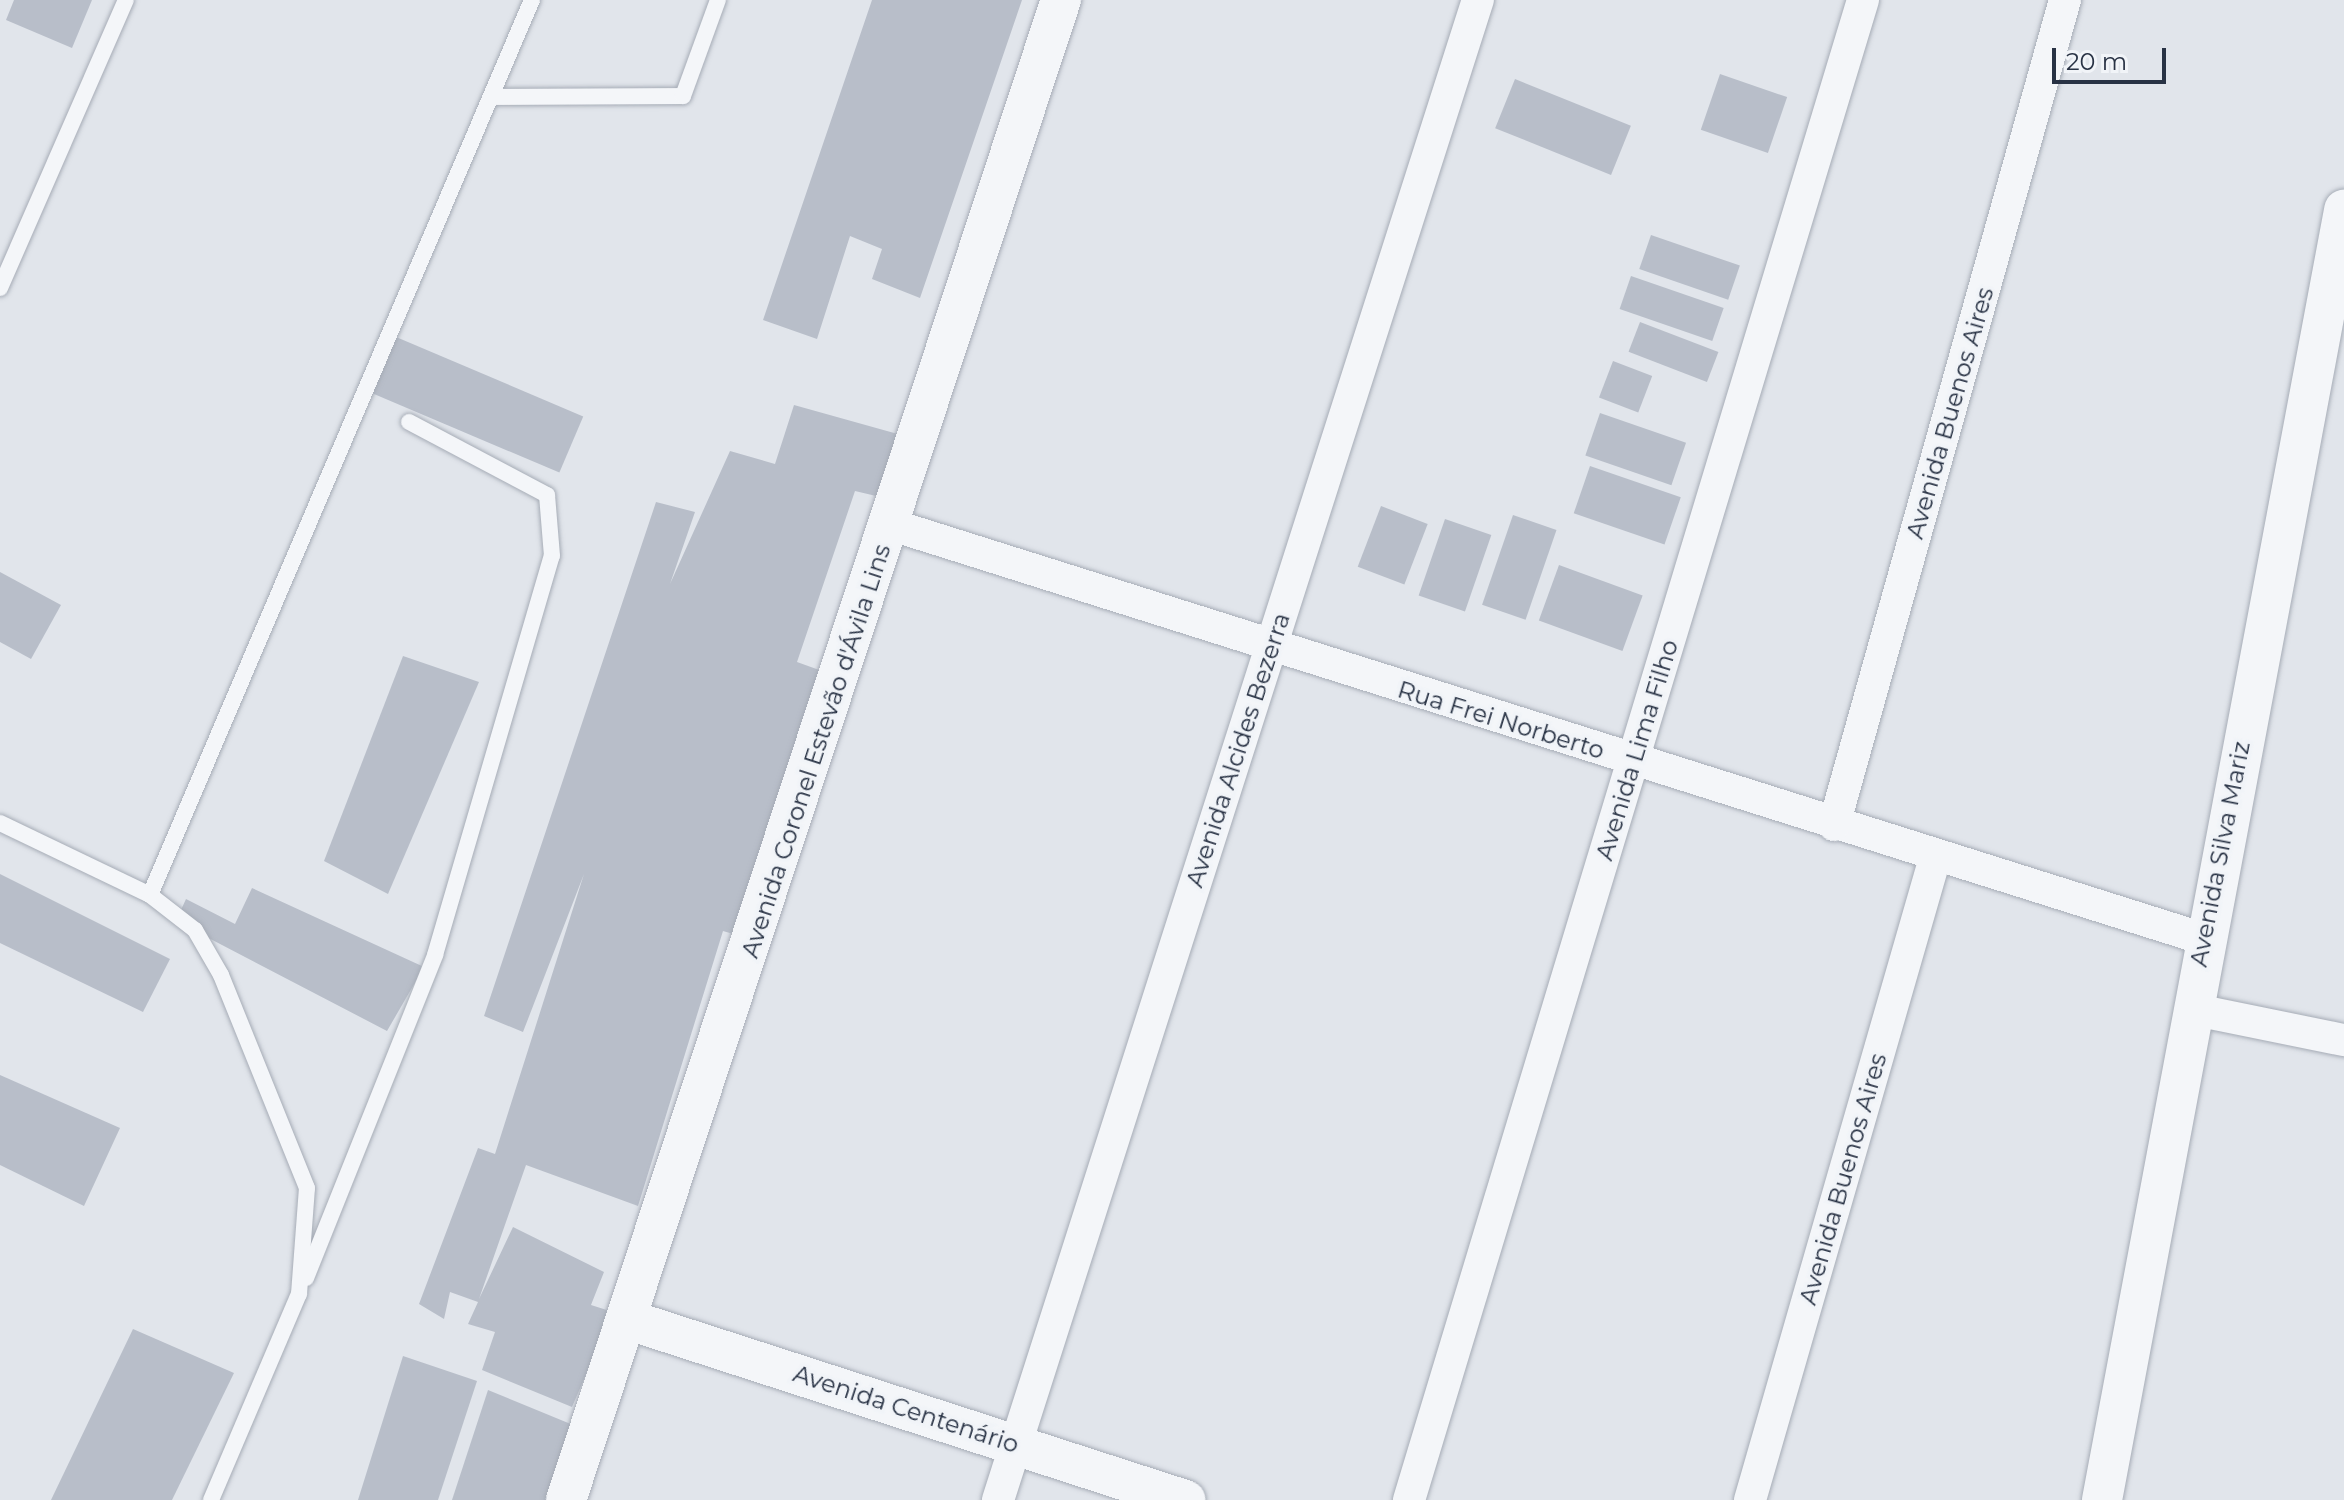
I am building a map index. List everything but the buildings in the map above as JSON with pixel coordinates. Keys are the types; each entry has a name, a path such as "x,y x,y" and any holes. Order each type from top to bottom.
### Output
{"street":[{"name":"Avenida Coronel Estevão d'Ávila Lins","path":"566,1500 892,525 1061,0"},
{"name":"Avenida Alcides Bezerra","path":"998,1500 1478,0"},
{"name":"Avenida Lima Filho","path":"1409,1500 1863,0"},
{"name":"Avenida Buenos Aires","path":"1834,825 2065,0"},
{"name":"Avenida Silva Mariz","path":"2102,1500 2204,939 2344,210"},
{"name":"Rua Frei Norberto","path":"892,525 1270,649 1935,858 2204,939"},
{"name":"Avenida Buenos Aires","path":"1750,1500 1935,858"},
{"path":"2191,1009 2344,1040"},
{"name":"Avenida Centenário","path":"626,1319 1185,1500"}],"lane":[{"path":"0,288 126,0"},
{"path":"150,895 371,363 494,97 532,0"},
{"path":"494,97 683,96 718,0"},
{"path":"211,1500 299,1294 435,955 552,556 547,495 409,422"},
{"path":"0,823 150,895 195,930 221,975 307,1188 299,1294"}]}
